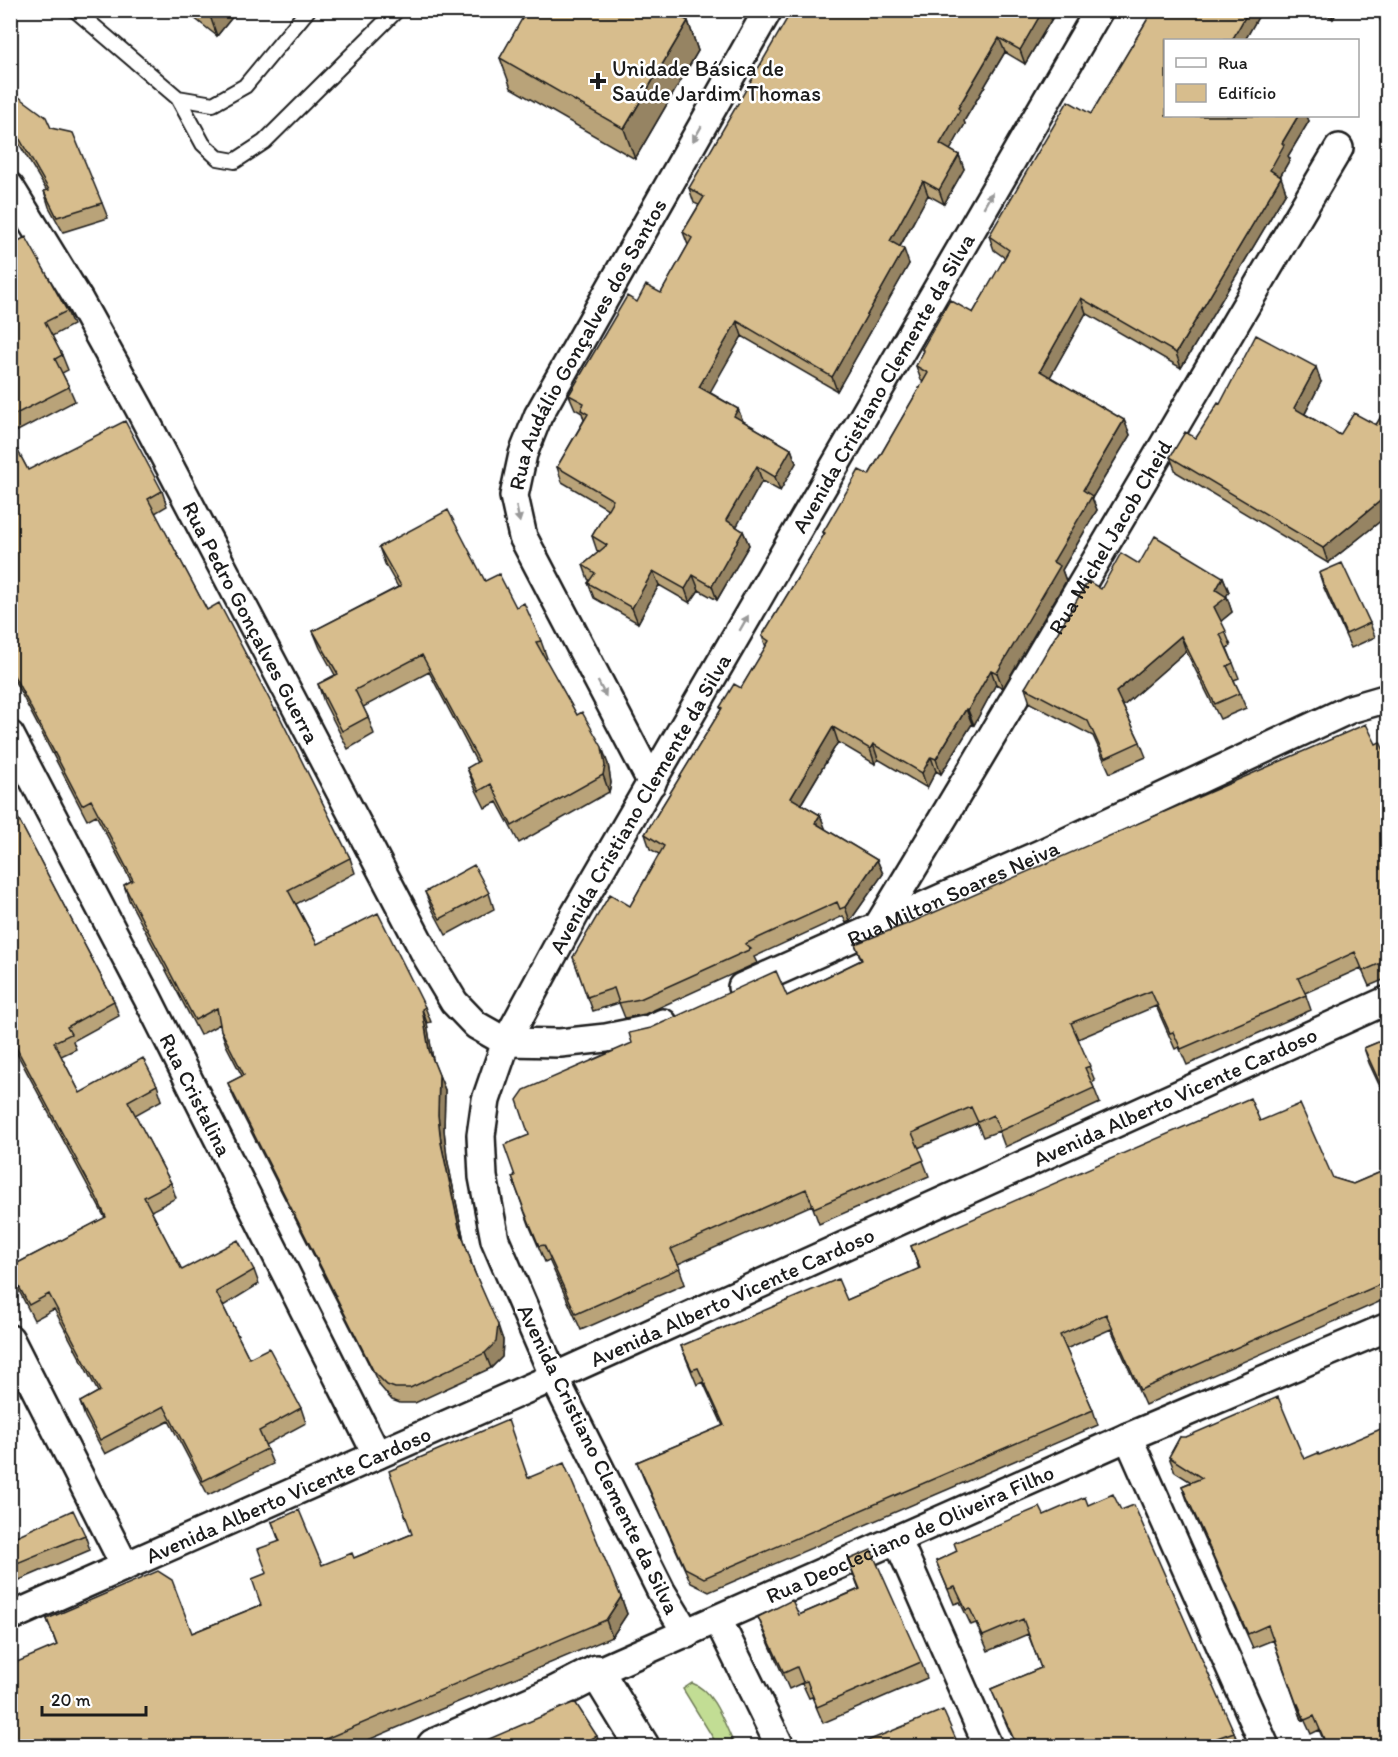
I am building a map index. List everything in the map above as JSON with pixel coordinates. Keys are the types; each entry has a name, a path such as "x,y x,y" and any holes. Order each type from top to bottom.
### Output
{"street":[{"name":"Rua Audálio Gonçalves dos Santos","path":"652,783 522,537 514,496 523,454 538,416 768,10"},
{"name":"Avenida Cristiano Clemente da Silva","path":"687,1634 660,1591 554,1377 495,1240 483,1177 481,1135 486,1100 506,1042 575,914 1099,10"},
{"name":"Rua Michel Jacob Cheid","path":"878,926 981,756 1179,416 1339,148"},
{"name":"Rua Pedro Gonçalves Guerra","path":"10,187 78,298 139,408 427,957 454,1002 476,1026 506,1042"},
{"name":"Rua Milton Soares Neiva","path":"715,1000 1051,849 1350,709 1388,698"},
{"name":"Rua Cristalina","path":"10,735 148,999 377,1455"},
{"name":"Avenida Alberto Vicente Cardoso","path":"10,1617 554,1377 1388,1000"},
{"path":"506,1042 560,1043 606,1038 650,1029 682,1015"},
{"name":"Rua Deocleciano de Oliveira Filho","path":"434,1746 1128,1437 1386,1333"},
{"path":"10,1339 125,1566"},
{"path":"1128,1437 1265,1746"},
{"path":"897,1539 988,1746"},
{"path":"718,1620 780,1746"},
{"path":"597,1672 642,1746"}],"lane":[{"path":"75,10 178,98 203,144 218,158 235,161 264,142 397,10"},
{"path":"178,98 213,104 245,86 308,10"}],"green space":[{"path":"692,1683 707,1693 713,1701 735,1746 718,1746 683,1689"}],"building":[{"name":"Unidade Básica de Saúde Jardim Thomas","path":"527,10 669,10 688,21 624,129 500,58"},
{"path":"792,10 1043,10 1020,50 999,38 958,108 960,110 940,144 959,155 939,190 923,181 890,241 904,249 832,377 737,321 699,387 738,409 734,416 791,449 775,477 757,466 726,520 743,531 712,586 693,575 685,589 653,571 632,608 588,583 595,573 583,565 607,545 592,536 613,500 557,467 588,414 581,410 584,403 569,395 627,296 637,302 646,285 661,293 692,238 683,232 704,197 689,188"},
{"path":"1153,10 1249,10 1233,39 1164,39 1164,117 1297,117 1270,170 1281,177 1176,353 1081,298 1040,371 1124,420 1083,490 1092,496 1053,562 1060,566 997,673 991,670 936,759 931,757 922,773 873,744 870,749 833,727 791,798 820,815 815,823 877,860 845,907 840,909 837,902 745,944 751,949 640,999 619,1003 614,988 587,997 573,957 610,894 630,906 664,846 645,834 722,708 720,707 734,684 741,688 769,641 762,636 825,533 823,532 859,470 869,475 928,373 916,366 924,351 922,349 950,300 973,313 1009,250 989,236 1068,101 1091,114"},
{"path":"1378,10 1388,10 1388,26"},
{"path":"11,91 46,117 51,128 73,133 102,203 57,217 44,191 49,190 10,122"},
{"path":"26,237 67,311 45,322 62,355 55,359 69,387 10,417 10,245"},
{"path":"1256,335 1316,367 1294,408 1340,435 1354,413 1376,425 1388,405 1388,501 1385,497 1323,548 1170,457 1185,432 1196,438 1218,403 1220,404"},
{"path":"125,421 162,491 148,499 207,610 219,603 276,709 350,858 288,890 317,944 378,913 425,1007 422,1009 429,1050 439,1075 438,1115 441,1143 459,1227 470,1262 498,1325 496,1342 485,1353 410,1388 395,1388 387,1385 374,1372 228,1083 244,1075 221,1030 217,1008 195,1020 124,885 133,880 91,800 82,805 10,668 10,436 28,470"},
{"path":"448,510 485,581 499,574 516,607 524,603 541,641 536,642 577,715 582,712 602,747 605,766 603,775 512,826 491,784 479,791 467,768 479,761 422,655 355,690 368,717 342,731 318,684 338,674 313,631 401,586 379,547"},
{"path":"1155,536 1223,577 1216,590 1227,597 1214,607 1226,631 1220,634 1233,663 1227,666 1240,693 1215,704 1181,636 1116,692 1140,742 1105,758 1088,721 1025,688 1088,581 1101,589 1121,553 1139,564"},
{"path":"1342,563 1370,623 1346,634 1319,573"},
{"path":"1366,724 1376,744 1380,742 1388,759 1388,960 1363,971 1355,952 1298,978 1306,995 1181,1049 1173,1032 1170,1033 1151,991 1071,1023 1090,1066 1085,1068 1094,1088 1000,1131 993,1115 978,1122 971,1107 912,1133 924,1160 814,1208 806,1189 671,1249 680,1268 576,1314 544,1245 539,1246 512,1177 515,1176 504,1145 529,1135 517,1100 524,1090 632,1043 629,1033 651,1028 776,971 787,996 862,960 855,944 912,922"},
{"path":"10,803 114,1001 67,1027 71,1034 54,1042 80,1093 143,1058 157,1085 128,1101 171,1183 144,1197 182,1270 238,1240 254,1270 216,1292 249,1358 269,1348 301,1408 259,1431 267,1449 203,1481 164,1406 100,1440 80,1402 100,1391 49,1294 29,1305 10,1270 10,1267 106,1217 10,1036"},
{"path":"474,865 489,893 440,919 425,892"},
{"path":"1388,1038 1388,1101 1364,1048"},
{"path":"1250,1098 1260,1121 1300,1104 1333,1178 1353,1184 1388,1169 1388,1281 1140,1390 1106,1314 1060,1335 1093,1410 704,1578 685,1568 637,1462 724,1425 698,1368 692,1370 681,1346 838,1279 847,1300 920,1268 911,1246"},
{"path":"1278,1397 1304,1459 1388,1426 1388,1746 1327,1746 1314,1716 1305,1720 1297,1705 1268,1625 1248,1634 1182,1486 1202,1478 1169,1457 1180,1437 1186,1437"},
{"path":"508,1420 528,1478 564,1463 621,1597 606,1620 309,1746 10,1746 10,1665 57,1645 47,1619 158,1571 172,1580 192,1633 261,1605 252,1579 267,1573 258,1549 280,1541 272,1522 299,1510 322,1565 352,1553 354,1558 412,1534 389,1471"},
{"path":"1113,1494 1121,1510 1134,1505 1234,1732 1217,1738 1221,1746 1017,1746 991,1689 1041,1668 1023,1619 983,1636 970,1609 966,1610 955,1587 948,1589 936,1561 957,1551 954,1543 1040,1507 1044,1515 1085,1497 1088,1505"},
{"path":"73,1510 85,1535 10,1566 10,1536 12,1538"},
{"path":"871,1550 921,1662 817,1707 807,1681 803,1682 797,1667 784,1673 758,1617 792,1600 799,1615 860,1589 848,1560"},
{"path":"575,1702 597,1736 583,1743 585,1746 473,1746"},
{"path":"943,1710 959,1746 855,1746"}],"place":[{"name":"Unidade Básica de Saúde Jardim Thomas","path":"598,81"}]}
